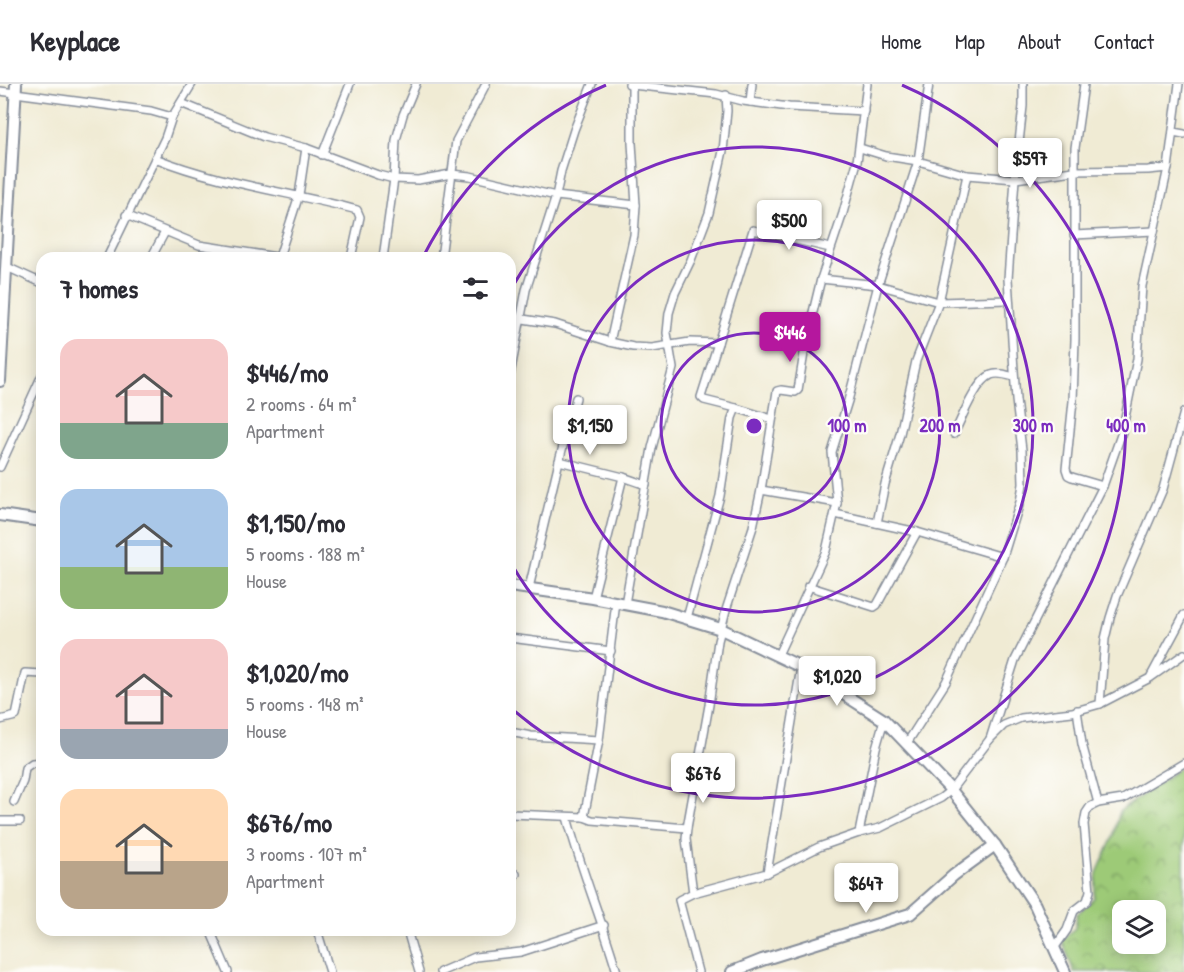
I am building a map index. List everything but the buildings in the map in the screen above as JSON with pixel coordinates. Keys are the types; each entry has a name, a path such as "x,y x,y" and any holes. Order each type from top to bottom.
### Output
{"main road":[{"path":"0,381 7,267 5,216 16,88"},
{"path":"0,515 36,520"},
{"path":"516,587 620,603 687,618 721,629 801,667 884,720 951,790 995,845 1028,892 1065,972"},
{"path":"732,972 910,914 954,875 995,845"}],"street":[{"path":"110,252 165,138 172,117 192,84"},
{"path":"322,155 350,84"},
{"path":"383,252 394,179 396,140 403,115 416,84"},
{"path":"442,252 457,136 486,84"},
{"path":"516,341 526,290 556,196 561,171 592,84"},
{"path":"610,342 633,238 636,205 630,84 726,95 750,102 789,108 864,111"},
{"path":"750,102 752,84"},
{"path":"693,893 686,839 687,828 710,705 721,629 745,555 761,490 777,391 795,392 798,390 806,340 820,279 843,213 860,148 867,84"},
{"path":"778,655 826,551 836,514 832,452 848,401 878,285 918,161 929,84"},
{"path":"907,743 946,682 1003,557 1020,502 1023,484 1022,450 1018,427 1008,300 1023,84"},
{"path":"1084,84 1078,118 1074,171 1075,339 1073,401 1066,469 1068,475 1072,477 1103,486"},
{"path":"990,739 1016,660 1103,486 1122,432 1137,359 1141,293 1168,168 1179,84"},
{"path":"0,102 2,91 16,88 48,98 151,111 172,117"},
{"path":"584,817 599,740 620,603 652,448 673,368 667,333 673,299 709,213 717,184 723,151 726,95"},
{"path":"181,103 264,137 306,148 394,179 418,180 451,174 470,176 556,196 636,205"},
{"path":"1173,132 1184,134"},
{"path":"283,252 299,195 306,148"},
{"path":"860,148 967,175 1015,178 1074,171 1168,168"},
{"path":"155,158 187,171 232,183 299,195 357,210 360,212 352,252"},
{"path":"877,523 916,361 939,302 967,175"},
{"path":"126,216 199,245 234,252"},
{"path":"772,419 700,397 753,230 830,248"},
{"path":"1074,235 1154,231"},
{"path":"154,252 165,232"},
{"path":"7,267 36,280"},
{"path":"820,279 878,285 939,302 1008,300"},
{"path":"516,318 543,321 610,342 644,348 669,344 707,342 717,344"},
{"path":"954,434 982,382 990,375 1014,376"},
{"path":"0,467 36,388"},
{"path":"529,588 576,398"},
{"path":"687,618 720,496 732,418 736,408"},
{"path":"1100,704 1105,639 1110,618 1117,596 1163,489 1184,412"},
{"path":"559,461 646,485"},
{"path":"593,598 623,477"},
{"path":"761,490 837,503"},
{"path":"836,514 917,532 1003,557"},
{"path":"808,586 874,607 917,532"},
{"path":"1150,678 1184,615"},
{"path":"516,639 611,651"},
{"path":"698,972 679,900 682,897 767,873 802,854 859,833 880,828 912,814 951,790 990,739 1004,725 1021,718 1077,711 1100,704 1150,678 1184,654"},
{"path":"767,873 801,667"},
{"path":"0,720 16,716 25,673 36,674"},
{"path":"1077,711 1082,744 1098,803"},
{"path":"859,833 884,720"},
{"path":"516,733 599,740"},
{"path":"14,802 25,768 36,763"},
{"path":"1055,947 1067,930 1074,911 1087,901 1089,896 1084,824 1090,807 1098,803 1123,799 1184,763"},
{"path":"516,814 584,817 592,820 687,828"},
{"path":"567,818 617,972"},
{"path":"0,821 20,821"},
{"path":"440,972 475,957 521,952 603,925"},
{"path":"213,936 228,972"},
{"path":"319,936 330,972"},
{"path":"409,936 419,972"}],"green space":[{"path":"1184,765 1184,972 1074,972 1062,940 1075,928 1077,914 1094,898 1097,873 1113,837 1120,811"}]}
